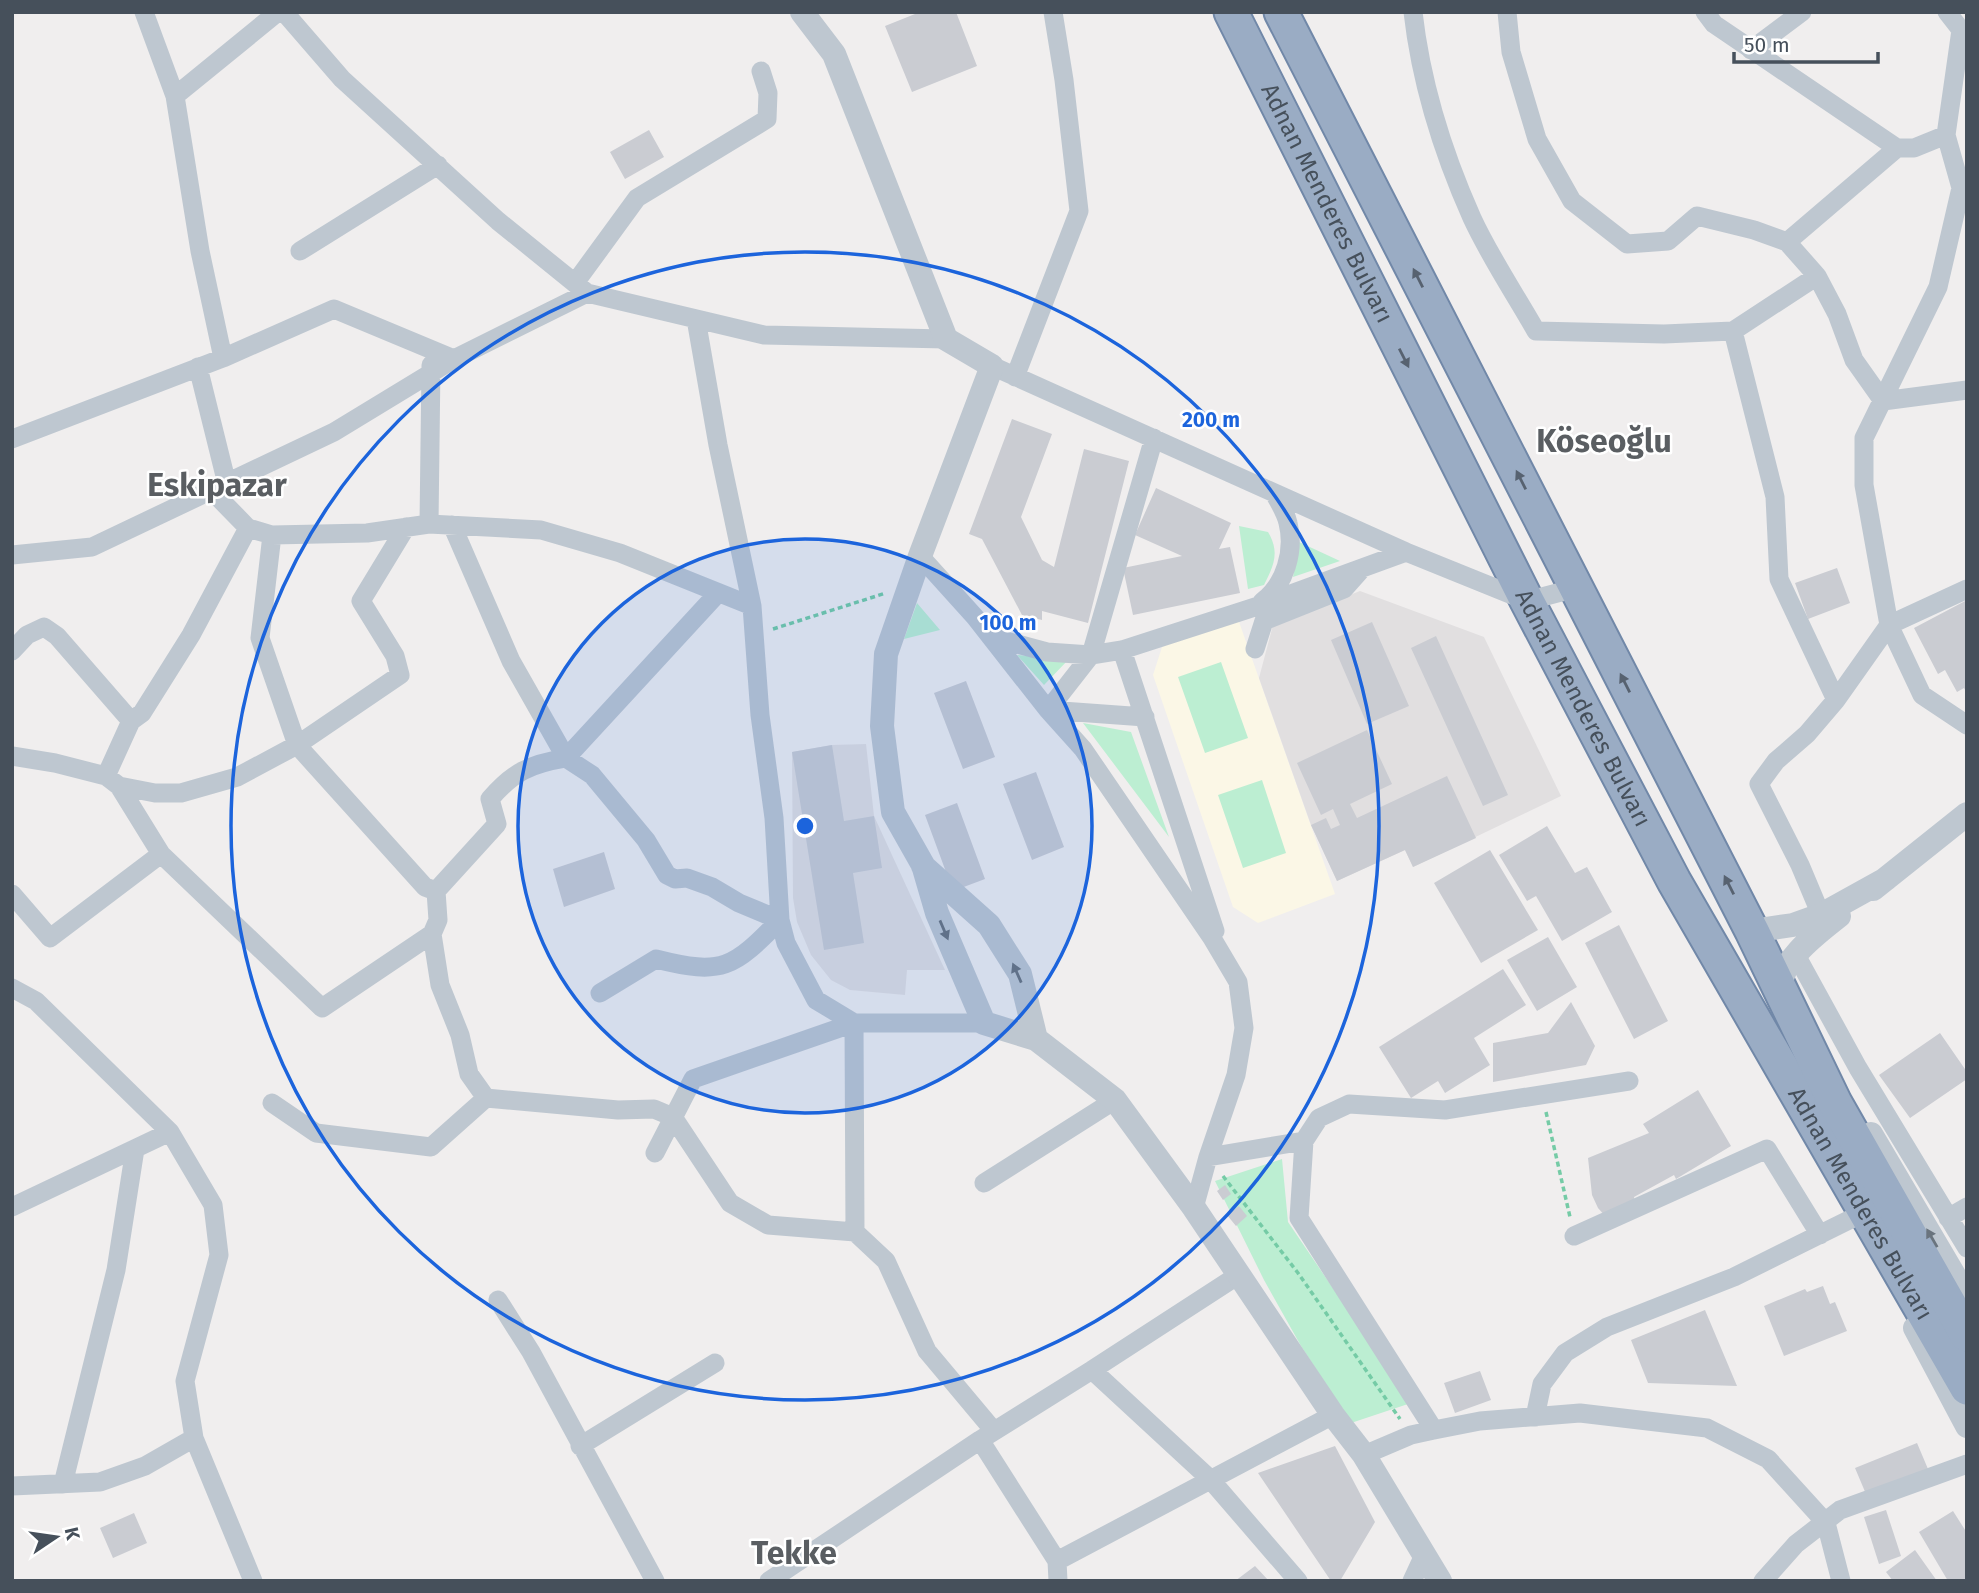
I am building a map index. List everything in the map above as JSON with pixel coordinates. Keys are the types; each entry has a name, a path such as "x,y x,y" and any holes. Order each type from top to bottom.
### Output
{"highway":[{"name":"Adnan Menderes Bulvarı","path":"1231,12 1527,601 1674,881 1967,1388"},
{"name":"Adnan Menderes Bulvarı","path":"1281,12 1780,984 1835,1103 1967,1335"}],"street":[{"path":"144,12 175,96 200,251 223,358"},
{"path":"175,96 278,12"},
{"path":"284,12 342,79 498,221 581,288 764,335 946,339 1004,372 1406,552 1527,601 1576,588"},
{"path":"802,12 834,54 946,339"},
{"path":"984,1023 937,914 923,866 893,813 882,726 886,654 920,556 1079,211 1053,12"},
{"path":"1413,12 1422,64 1441,140 1473,220 1536,331 1664,334 1734,331 1817,276"},
{"path":"1507,12 1511,52 1537,139 1572,201 1627,244 1668,242 1697,216 1754,230 1787,242 1817,276 1837,314 1854,360 1883,401"},
{"path":"1705,12 1714,24 1897,148 1914,148 1946,135"},
{"path":"1751,50 1802,12"},
{"path":"1947,12 1964,24 1946,135 1961,188 1938,287 1864,438 1864,485 1889,625 1922,695 1967,725"},
{"path":"12,555 92,547 220,487 334,432 454,359 581,288 637,198 767,119 768,93 761,71"},
{"path":"1787,242 1897,148"},
{"path":"300,251 438,165"},
{"path":"12,439 223,358 334,309 454,359"},
{"path":"696,319 718,445 752,606 760,715 774,818 780,920 786,943 816,1000 854,1023"},
{"path":"1734,331 1775,498 1779,579 1836,700"},
{"path":"429,524 432,350"},
{"path":"198,367 220,487 248,528 272,535 367,533 429,524 541,530 621,553 752,606"},
{"path":"1883,401 1967,390"},
{"path":"1048,710 1091,655 1154,439"},
{"path":"1258,606 1272,595 1284,575 1290,546 1289,522 1275,493"},
{"path":"452,525 511,661 566,758 592,775 646,840 667,875 675,879 687,878 712,887 739,903 780,920"},
{"path":"12,756 55,763 155,793 181,793 237,778 297,745 400,675 395,656 361,601 406,527"},
{"path":"113,781 131,721 142,713 191,635 248,528"},
{"path":"272,535 260,638 297,745 425,887 436,891"},
{"path":"990,637 1047,652 1091,655 1122,650 1258,606 1406,552"},
{"path":"920,556 1083,749 1238,982 1244,1028 1236,1076 1208,1157 1194,1208"},
{"path":"1255,649 1265,621 1344,589 1363,568"},
{"path":"1821,915 1800,865 1759,784 1776,761 1807,734 1836,700 1889,625 1967,589"},
{"path":"486,1098 470,1074 460,1035 440,985 432,934 438,919 436,891 497,824 490,799 500,787 516,772 566,758 718,593"},
{"path":"12,651 27,635 44,627 57,636 131,721"},
{"path":"1122,650 1222,955"},
{"path":"1048,710 1144,717"},
{"path":"113,781 161,854 322,1008 432,934"},
{"path":"1967,814 1816,934 1796,955 1780,984 1967,1297"},
{"path":"12,894 50,938 161,854"},
{"path":"923,866 989,925 1020,974 1036,1039"},
{"path":"1752,931 1793,926 1821,915 1886,879"},
{"path":"1674,881 1967,1426"},
{"path":"600,993 656,959 710,969 736,961 780,920"},
{"path":"1796,955 1858,1068 1967,1248"},
{"path":"12,988 36,1001 170,1132 214,1205 219,1255 185,1381 194,1437 253,1581"},
{"path":"854,1023 855,1232"},
{"path":"655,1153 694,1079 854,1023 984,1023 1036,1039 1115,1100 1194,1208 1333,1415 1364,1455 1440,1581"},
{"path":"1434,1430 1299,1218 1304,1140 1319,1118 1349,1104 1446,1110 1629,1081"},
{"path":"272,1103 316,1133 431,1147 486,1098 618,1110 654,1109 673,1117 730,1203 768,1225 855,1232 886,1261 927,1351 987,1435 1057,1571 1210,1479 1333,1415"},
{"path":"984,1183 1115,1100"},
{"path":"12,1207 170,1132"},
{"path":"1208,1157 1304,1140"},
{"path":"63,1484 116,1270 135,1149"},
{"path":"1574,1236 1767,1149 1819,1234"},
{"path":"1948,1218 1967,1207"},
{"path":"1535,1416 1542,1384 1564,1353 1608,1326 1734,1277 1855,1217"},
{"path":"769,1581 987,1435 1240,1274"},
{"path":"498,1300 531,1352 655,1581"},
{"path":"580,1446 715,1363"},
{"path":"1092,1370 1210,1479 1297,1581"},
{"path":"1364,1455 1411,1435 1480,1422 1535,1416 1580,1413 1707,1428 1768,1459 1826,1523 1841,1581"},
{"path":"12,1486 100,1482 145,1466 194,1437"},
{"path":"1763,1581 1796,1544 1840,1510 1967,1464"},
{"path":"1412,1581 1424,1555"}],"path":[{"path":"756,635 911,584"},
{"path":"1542,1096 1574,1236"},
{"path":"1208,1157 1298,1273 1411,1435"}],"shaded area":[{"path":"1360,591 1484,637 1561,796 1413,867 1405,850 1337,881 1311,825 1259,678 1273,625"},
{"path":"1238,619 1335,894 1258,923 1233,907 1153,675 1163,644"},
{"path":"866,744 874,816 945,970 907,970 905,995 850,990 831,980 811,955 797,922 793,898 792,752 832,745"}],"green space":[{"path":"1239,526 1268,532 1272,539 1274,558 1264,585 1248,589"},
{"path":"1299,542 1340,561 1293,577"},
{"path":"917,603 940,630 904,639"},
{"path":"1017,655 1069,659 1044,685"},
{"path":"1221,662 1248,738 1205,753 1178,677"},
{"path":"1083,723 1131,732 1169,837"},
{"path":"1262,780 1286,853 1243,868 1218,795"},
{"path":"1282,1159 1288,1222 1411,1403 1351,1423 1301,1346 1264,1280 1215,1181"}],"building":[{"path":"920,12 956,12 977,66 912,92 885,26"},
{"path":"649,130 664,157 625,179 610,152"},
{"path":"1012,419 1052,434 1021,517 1042,560 1054,567 1084,449 1129,461 1088,623 1042,611 1042,620 1022,615 982,539 969,534"},
{"path":"1156,488 1231,523 1219,549 1230,547 1240,593 1133,615 1123,568 1182,556 1135,535"},
{"path":"1837,568 1850,603 1808,619 1795,583"},
{"path":"1967,600 1967,693 1964,688 1957,692 1945,670 1938,674 1914,628"},
{"path":"1372,622 1409,706 1367,724 1331,640"},
{"path":"1436,636 1508,795 1483,806 1411,648"},
{"path":"966,681 995,757 963,769 934,693"},
{"path":"1367,730 1392,784 1350,804 1357,818 1447,776 1476,838 1413,867 1405,850 1337,881 1311,825 1326,818 1331,829 1340,825 1333,809 1321,815 1297,763"},
{"path":"832,745 844,821 874,816 882,868 853,873 864,943 824,950 792,752"},
{"path":"1036,772 1064,847 1032,860 1003,784"},
{"path":"957,803 985,879 953,891 925,815"},
{"path":"1547,826 1575,873 1587,867 1612,912 1562,941 1536,896 1527,901 1499,855"},
{"path":"1490,850 1538,930 1481,963 1434,883"},
{"path":"604,852 615,889 564,907 553,869"},
{"path":"1619,925 1668,1021 1634,1039 1585,943"},
{"path":"1548,937 1577,987 1537,1011 1507,960"},
{"path":"1503,969 1526,1005 1474,1038 1490,1065 1445,1093 1438,1081 1411,1098 1379,1047"},
{"path":"1571,1002 1595,1046 1586,1065 1493,1082 1493,1043 1548,1033"},
{"path":"1940,1033 1967,1072 1967,1079 1910,1118 1879,1075"},
{"path":"1698,1090 1731,1146 1676,1179 1674,1175 1634,1197 1635,1201 1606,1217 1592,1195 1588,1158 1649,1133 1643,1124"},
{"path":"1225,1185 1231,1194 1223,1200 1217,1191"},
{"path":"1239,1206 1247,1216 1236,1226 1227,1215"},
{"path":"1823,1286 1830,1304 1835,1302 1847,1331 1784,1356 1764,1306 1805,1289 1807,1292"},
{"path":"1705,1310 1737,1386 1648,1383 1631,1340"},
{"path":"1480,1371 1491,1400 1455,1413 1444,1383"},
{"path":"1917,1443 1928,1469 1866,1494 1855,1468"},
{"path":"1335,1446 1375,1522 1340,1581 1331,1581 1258,1473"},
{"path":"1886,1510 1901,1556 1879,1564 1864,1517"},
{"path":"1953,1511 1967,1533 1967,1581 1948,1581 1919,1532"},
{"path":"134,1513 147,1543 113,1558 100,1528"},
{"path":"1915,1550 1937,1581 1893,1581 1886,1572"},
{"path":"1255,1566 1269,1581 1235,1581"}],"district":[{"name":"Köseoğlu","path":"1604,441"},
{"name":"Eskipazar","path":"217,485"},
{"name":"Tekke","path":"794,1553"}]}
